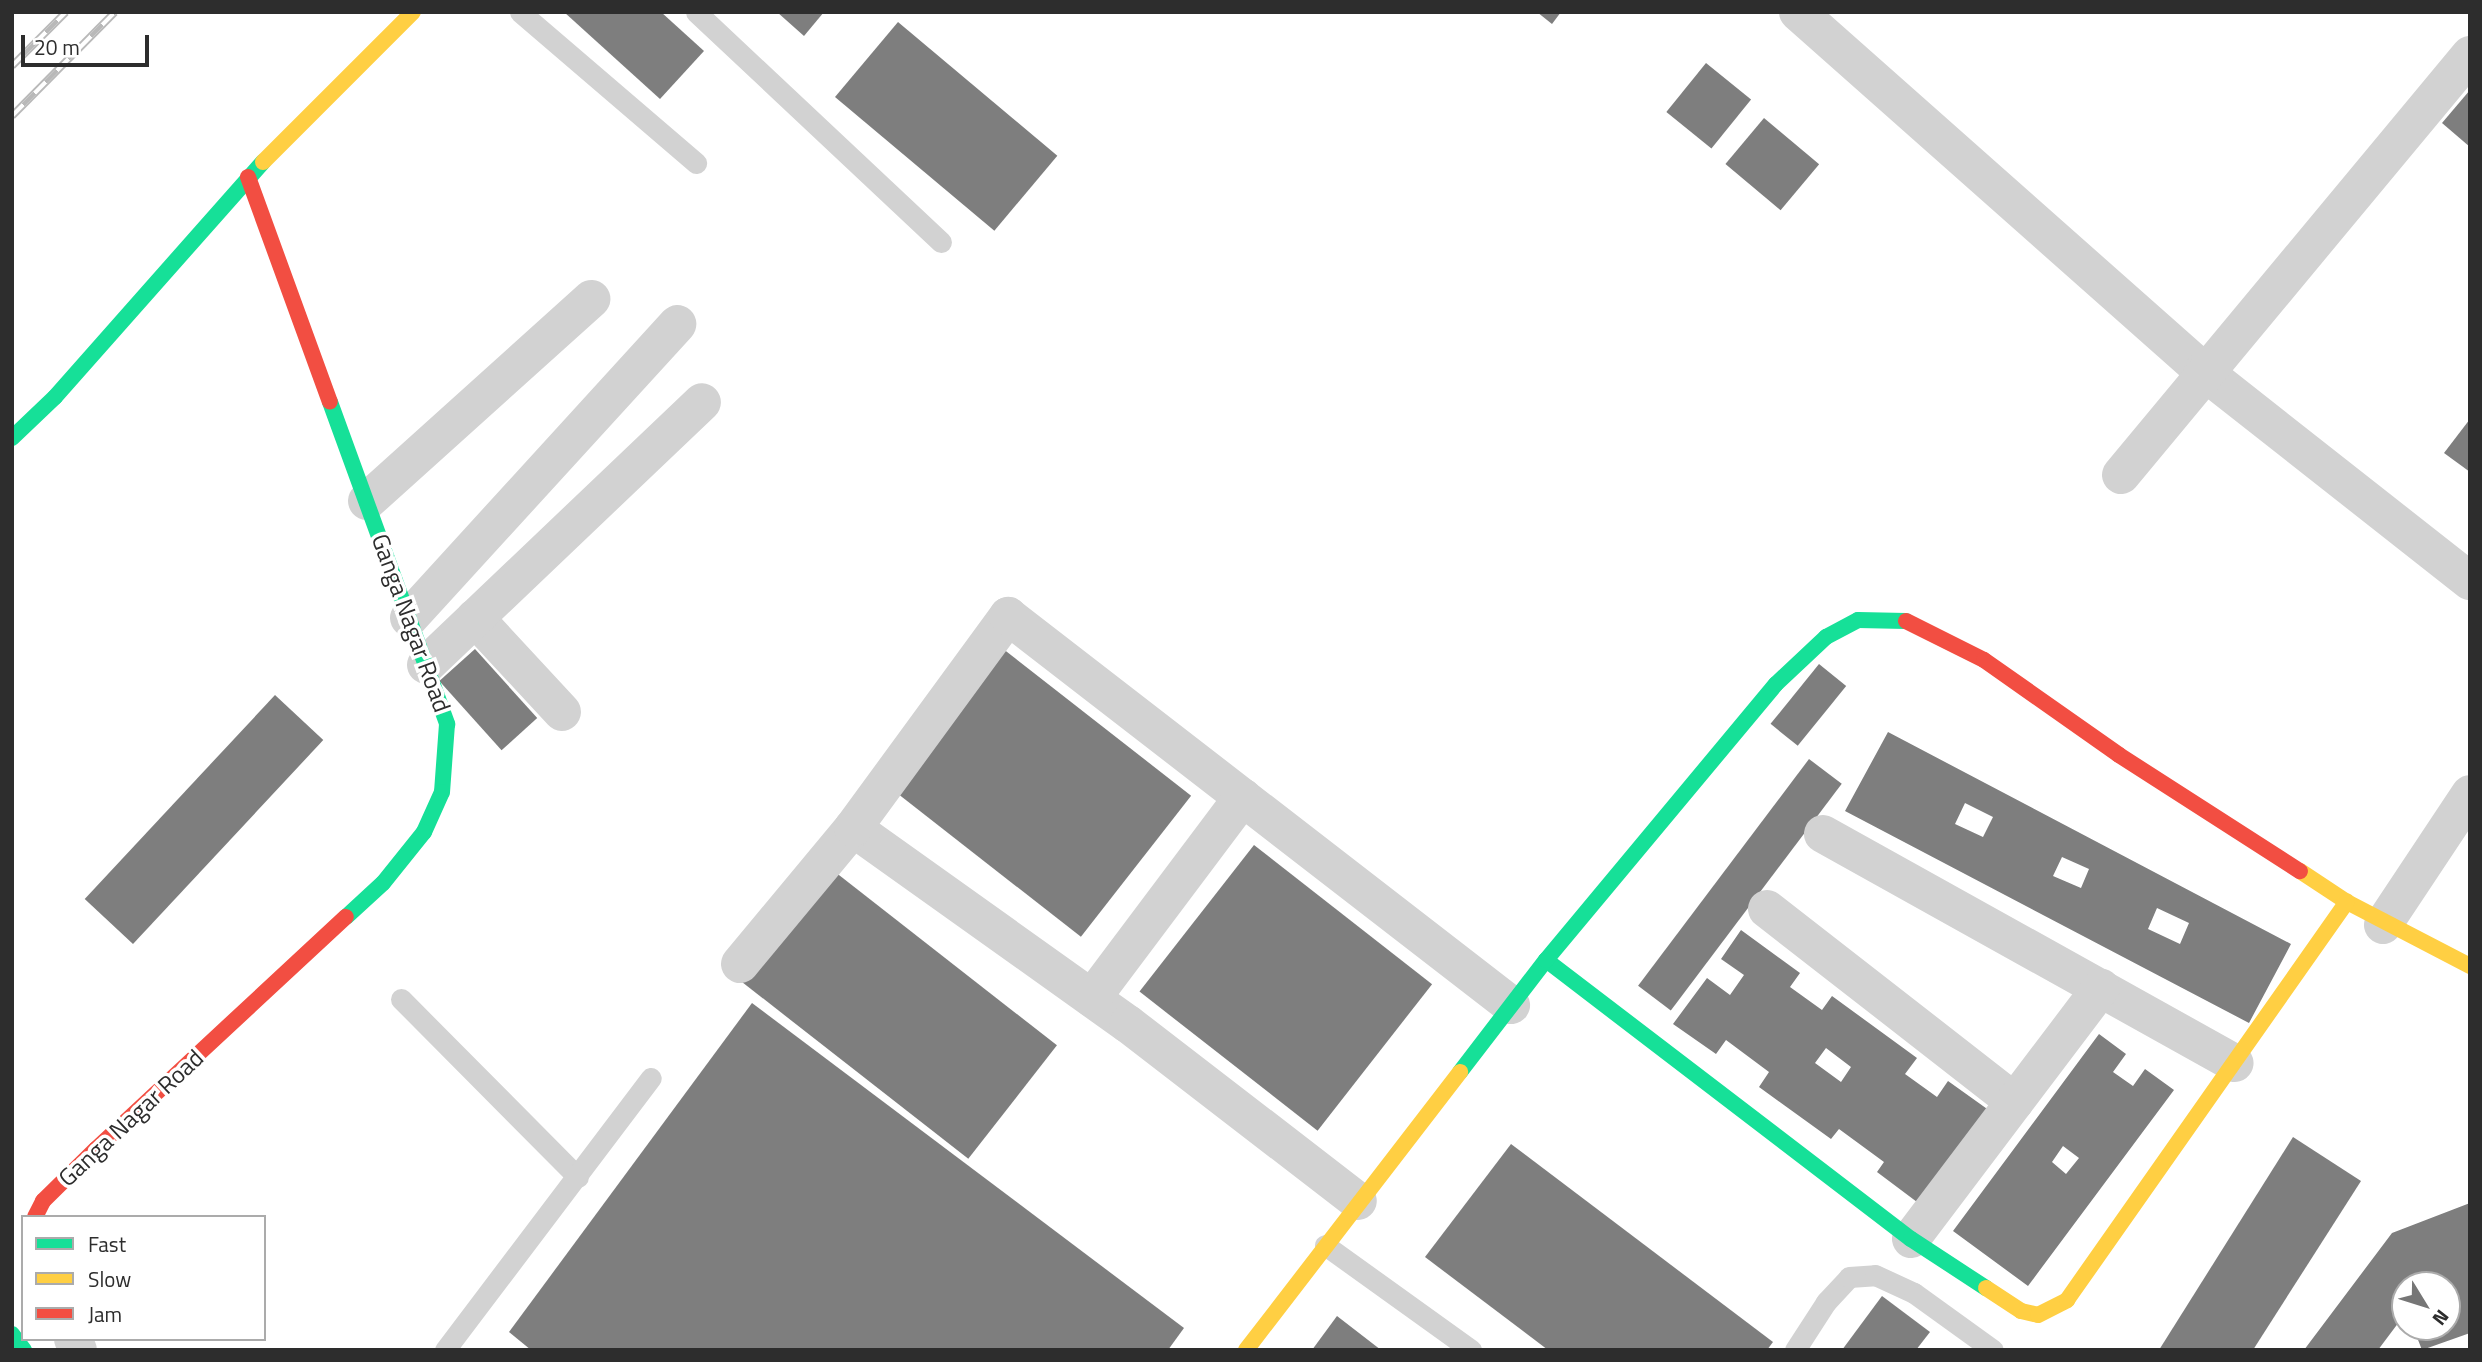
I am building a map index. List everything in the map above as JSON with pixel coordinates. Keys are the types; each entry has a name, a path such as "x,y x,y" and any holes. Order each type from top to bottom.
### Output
{"street":[{"path":"12,438 55,397 248,177 413,12"},
{"path":"1798,12 2203,371 2470,581"},
{"path":"2121,475 2203,371 2470,55"},
{"name":"Ganga Nagar Road","path":"36,1215 43,1201 96,1149 383,883 424,832 442,792 447,724 248,177"},
{"path":"366,501 591,299"},
{"path":"409,618 677,324"},
{"path":"426,665 702,402"},
{"path":"740,964 853,828 1008,616 1511,1005"},
{"path":"475,618 562,712"},
{"path":"1246,1350 1546,960 1776,684 1826,637 1858,620 1902,619 1984,660 2119,755 2383,925 2470,966"},
{"path":"2383,925 2468,796"},
{"path":"1092,998 1243,797"},
{"path":"853,828 1092,998 1358,1201"},
{"path":"1823,834 2235,1063"},
{"path":"1546,960 1911,1239 2021,1311 2038,1315 2054,1311 2067,1300 2347,902"},
{"path":"1767,909 2015,1102"},
{"path":"1911,1239 2101,988"},
{"path":"12,1334 23,1350"}],"lane":[{"path":"520,12 696,163"},
{"path":"696,12 941,242"},
{"path":"401,999 578,1177"},
{"path":"445,1350 651,1078"},
{"path":"1325,1245 1471,1350"},
{"path":"1795,1350 1826,1302 1849,1277 1875,1275 1914,1293 1993,1350"}],"building":[{"path":"564,12 661,12 704,51 660,99"},
{"path":"777,12 824,12 804,36"},
{"path":"1537,12 1561,12 1552,24"},
{"path":"898,22 1057,156 994,231 835,97"},
{"path":"1706,63 1751,100 1711,148 1666,112"},
{"path":"2470,90 2470,147 2442,123"},
{"path":"1764,118 1819,164 1781,210 1725,164"},
{"path":"2470,419 2470,472 2444,453"},
{"path":"1002,648 1191,796 1081,937 892,789"},
{"path":"475,649 537,718 502,750 439,681"},
{"path":"1819,664 1846,686 1798,746 1771,724"},
{"path":"275,695 323,740 133,944 85,899"},
{"path":"1888,732 2291,944 2249,1023 1845,811","holes":["1965,803 1993,817 1983,837 1955,824","2062,857 2089,869 2081,888 2053,876","2157,908 2189,923 2180,944 2148,929"]},
{"path":"1809,759 1842,784 1671,1010 1638,986"},
{"path":"1254,845 1432,984 1318,1131 1139,992"},
{"path":"830,868 1057,1045 968,1159 741,981"},
{"path":"1741,930 1800,973 1790,987 1822,1010 1832,996 1917,1058 1905,1074 1937,1097 1948,1081 1990,1111 1921,1205 1877,1172 1884,1162 1839,1129 1831,1139 1759,1087 1769,1072 1726,1040 1716,1054 1673,1024 1707,978 1730,995 1744,975 1721,959","holes":["1826,1048 1851,1067 1841,1082 1815,1063"]},
{"path":"752,1003 1184,1328 1168,1350 531,1350 509,1332"},
{"path":"2099,1034 2126,1054 2113,1072 2133,1086 2145,1069 2174,1090 2028,1286 1953,1231","holes":["2063,1146 2079,1158 2066,1174 2052,1162"]},
{"path":"2293,1137 2361,1181 2253,1350 2159,1350"},
{"path":"1511,1144 1773,1342 1767,1350 1548,1350 1425,1257"},
{"path":"2470,1203 2470,1333 2461,1336 2461,1271 2391,1271 2391,1333 2378,1350 2304,1350 2392,1233"},
{"path":"1882,1296 1930,1332 1916,1350 1842,1350"},
{"path":"1337,1316 1381,1350 1312,1350"},
{"path":"2418,1341 2447,1341 2422,1350"}],"railway":[{"path":"12,66 66,12"},
{"path":"12,116 115,12"}],"traffic: fast":[{"path":"12,438 55,397 263,162"},
{"path":"330,402 447,724 442,792 424,832 383,883 346,917"},
{"path":"1460,1072 1546,960 1776,684 1826,637 1858,620 1906,621"},
{"path":"1546,960 1911,1239 1986,1288"},
{"path":"12,1334 24,1350"}],"traffic: slow":[{"path":"263,162 413,12"},
{"path":"2300,871 2347,902 2470,966"},
{"path":"1986,1288 2021,1311 2038,1315 2067,1300 2347,902"},
{"path":"1246,1350 1460,1072"}],"traffic: jam":[{"path":"248,177 330,402"},
{"path":"1906,621 1984,660 2119,755 2300,871"},
{"path":"36,1215 43,1201 96,1149 346,917"}]}
